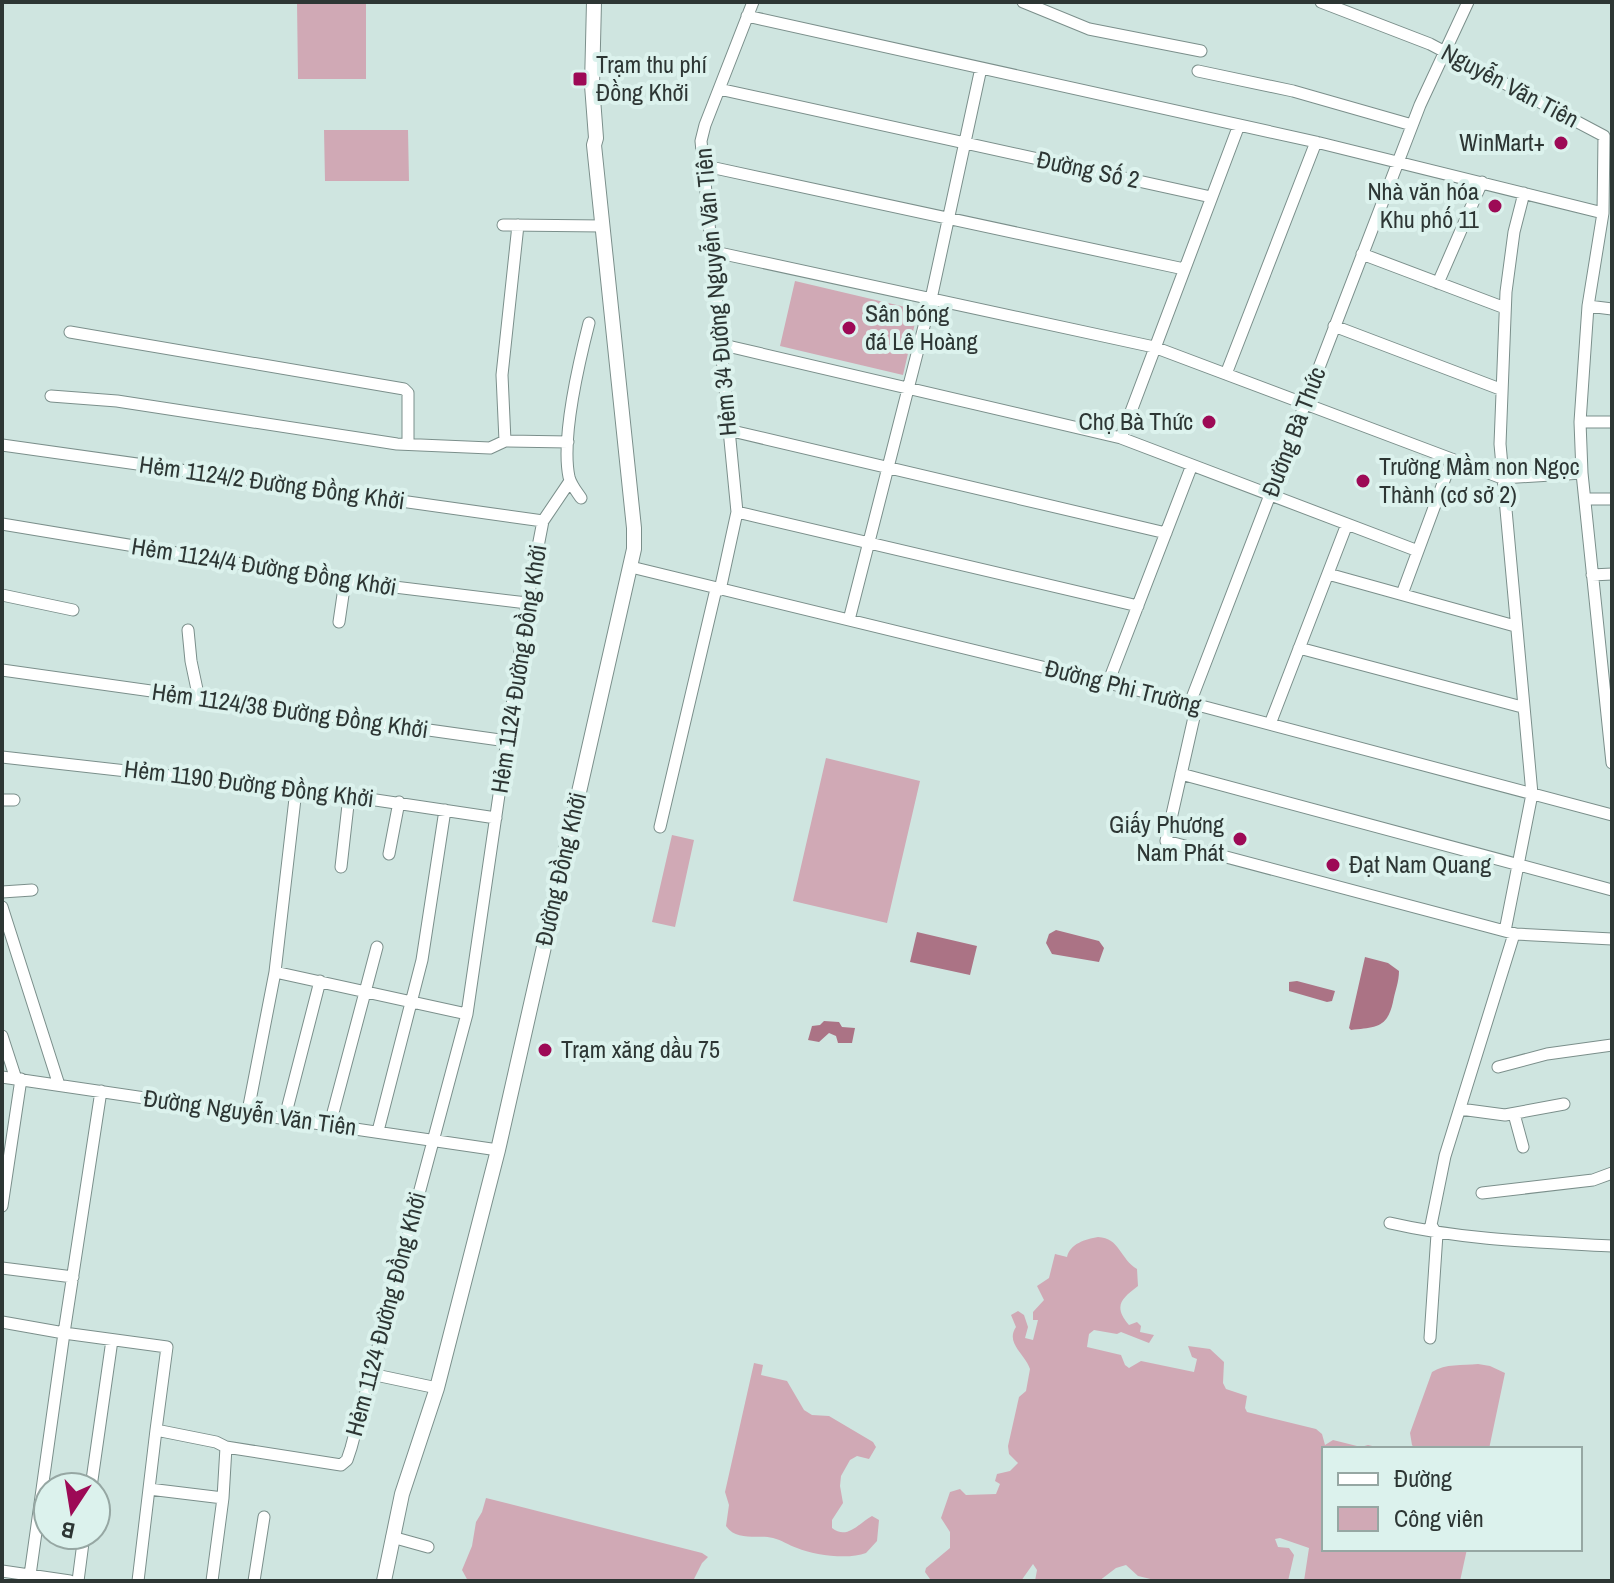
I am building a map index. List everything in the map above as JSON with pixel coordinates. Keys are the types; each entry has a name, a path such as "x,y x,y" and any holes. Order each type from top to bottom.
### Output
{"main road":[{"name":"Đường Đồng Khởi","path":"586,2 585,97 589,140 594,145"},
{"name":"Đường Đồng Khởi","path":"384,1581 402,1494 437,1388 498,1150 631,567 634,528 594,145 594,2"}],"street":[{"name":"Hẻm 34 Đường Nguyễn Văn Tiên","path":"660,827 737,512 701,165 701,136 753,2"},
{"path":"1023,2 1089,29 1201,51"},
{"name":"Nguyễn Văn Tiên","path":"1321,2 1352,7 1608,132 1608,193 1588,306 1580,422 1582,473 1598,630 1607,682 1612,763"},
{"name":"Đường Bà Thức","path":"1468,2 1443,51 1412,125 1193,704 1166,841 1509,933"},
{"path":"747,16 1316,142 1603,213"},
{"path":"849,620 931,299 981,68"},
{"path":"1198,71 1293,91 1412,125"},
{"name":"Đường Số 2","path":"719,89 1211,197"},
{"path":"1121,438 1239,125"},
{"path":"1226,374 1316,142"},
{"path":"701,165 1184,269"},
{"path":"1438,283 1482,182"},
{"path":"1430,1338 1437,1234 1431,1225 1439,1180 1509,933 1532,794 1502,478 1500,389 1512,243 1524,193"},
{"path":"503,225 603,226"},
{"path":"505,441 502,375 518,225"},
{"path":"710,251 1154,347 1502,478 1582,473"},
{"path":"1362,254 1505,308"},
{"path":"1588,306 1612,309"},
{"path":"581,498 570,481 568,442 589,323"},
{"path":"1334,326 1500,389"},
{"path":"70,332 404,389 408,397 408,443"},
{"path":"719,344 1121,438 1418,551"},
{"path":"51,396 117,401 362,441 490,448 505,441 568,442"},
{"path":"1580,422 1612,422"},
{"path":"728,430 1166,533"},
{"name":"Hẻm 1124/2 Đường Đồng Khởi","path":"2,445 543,521"},
{"path":"1402,594 1452,459"},
{"path":"1108,683 1192,465"},
{"name":"Hẻm 1124 Đường Đồng Khởi","path":"226,1447 341,1465 347,1460 467,1014 527,603 543,521 570,481"},
{"path":"1585,499 1612,499"},
{"path":"737,512 1138,606"},
{"name":"Hẻm 1124/4 Đường Đồng Khởi","path":"2,524 345,581 527,603"},
{"path":"1270,724 1347,524"},
{"name":"Đường Phi Trường","path":"631,567 1193,704 1612,815"},
{"path":"1328,574 1515,626"},
{"path":"1592,575 1612,574"},
{"path":"339,622 345,581"},
{"path":"2,595 73,610"},
{"path":"1598,630 1612,629"},
{"path":"188,630 199,699"},
{"path":"1299,648 1522,707"},
{"name":"Hẻm 1124/38 Đường Đồng Khởi","path":"2,670 507,741"},
{"name":"Hẻm 1190 Đường Đồng Khởi","path":"2,757 399,802 496,818"},
{"path":"1181,774 1612,890"},
{"path":"248,1111 275,972 296,790"},
{"path":"341,867 349,796"},
{"path":"389,854 399,802"},
{"path":"378,1131 429,925 445,810"},
{"path":"2,892 32,890"},
{"path":"2,907 59,1085"},
{"path":"1509,933 1612,939"},
{"path":"330,1124 377,947"},
{"path":"275,972 467,1014"},
{"path":"285,1117 320,981"},
{"path":"2,1036 18,1079 2,1206"},
{"path":"1498,1067 1547,1054 1612,1045"},
{"name":"Đường Nguyễn Văn Tiên","path":"2,1077 498,1150"},
{"path":"32,1577 64,1333 101,1091"},
{"path":"1460,1109 1505,1115 1564,1104"},
{"path":"1514,1114 1523,1147"},
{"path":"1482,1193 1593,1180 1612,1173"},
{"path":"1390,1223 1470,1238 1612,1246"},
{"path":"2,1268 73,1277"},
{"path":"2,1322 167,1347 138,1581"},
{"path":"93,1471 112,1340"},
{"path":"371,1374 437,1388"},
{"path":"156,1430 216,1442 226,1447 212,1581"},
{"path":"149,1489 223,1498"},
{"path":"254,1581 264,1517"},
{"path":"392,1537 428,1547"},
{"path":"78,1581 82,1551"},
{"path":"2,1571 70,1581"}],"green space":[{"path":"297,2 366,2 366,79 298,79"},
{"path":"324,130 408,130 409,181 325,181"},
{"name":"Sân bóng đá Lê Hoàng","path":"795,281 918,310 903,375 780,346"},
{"path":"826,758 920,781 887,923 793,901"},
{"path":"672,835 694,840 675,927 652,922"},
{"path":"1098,1237 1111,1241 1137,1269 1138,1286 1123,1299 1121,1313 1129,1325 1137,1322 1141,1326 1140,1332 1154,1335 1149,1343 1121,1332 1094,1330 1089,1334 1087,1347 1121,1355 1129,1368 1141,1361 1194,1372 1197,1359 1192,1357 1188,1346 1210,1349 1224,1362 1223,1383 1226,1389 1247,1396 1247,1412 1316,1429 1322,1434 1325,1445 1333,1440 1361,1447 1322,1447 1322,1551 1467,1551 1460,1581 1304,1581 1309,1548 1280,1538 1275,1539 1278,1547 1289,1548 1294,1555 1288,1581 1159,1581 1138,1576 1126,1565 1116,1568 1099,1581 1035,1581 1037,1570 1033,1564 1021,1581 930,1579 926,1568 950,1548 950,1532 941,1518 950,1492 960,1489 966,1495 996,1494 1000,1484 995,1481 997,1474 1010,1471 1018,1463 1009,1454 1008,1446 1019,1397 1026,1391 1030,1369 1014,1343 1016,1327 1011,1315 1018,1311 1024,1315 1028,1327 1025,1338 1033,1340 1038,1320 1033,1320 1033,1312 1044,1300 1037,1286 1049,1278 1055,1254 1067,1257 1075,1245"},
{"path":"754,1363 763,1365 761,1375 787,1381 804,1410 812,1415 829,1416 873,1442 876,1447 869,1459 857,1456 850,1460 841,1476 843,1503 832,1520 832,1528 848,1532 872,1516 879,1520 877,1541 866,1553 822,1555 773,1538 736,1534 726,1526 729,1505 725,1492"},
{"path":"1478,1364 1505,1373 1489,1447 1412,1445 1410,1433 1432,1372 1448,1366"},
{"path":"486,1498 708,1557 693,1581 468,1581 462,1570"}],"shaded area":[{"path":"1056,930 1099,941 1104,948 1099,962 1052,954 1046,943 1049,934"},
{"path":"917,932 977,946 970,975 910,962"},
{"path":"1365,957 1388,963 1399,971 1398,983 1390,1011 1383,1022 1373,1027 1351,1030 1349,1028"},
{"path":"1297,981 1335,991 1332,1001 1289,991 1289,982"},
{"path":"824,1021 855,1028 852,1043 838,1043 836,1036 829,1033 819,1042 808,1040 812,1026"}],"place":[{"name":"Trạm thu phí Đồng Khởi","path":"580,79"},
{"name":"WinMart+","path":"1561,143"},
{"name":"Nhà văn hóa Khu phố 11","path":"1495,206"},
{"name":"Sân bóng đá Lê Hoàng","path":"849,328"},
{"name":"Chợ Bà Thức","path":"1209,422"},
{"name":"Trường Mầm non Ngọc Thành (cơ sở 2)","path":"1363,481"},
{"name":"Giấy Phương Nam Phát","path":"1240,839"},
{"name":"Đạt Nam Quang","path":"1333,865"},
{"name":"Trạm xăng dầu 75","path":"545,1050"}]}
